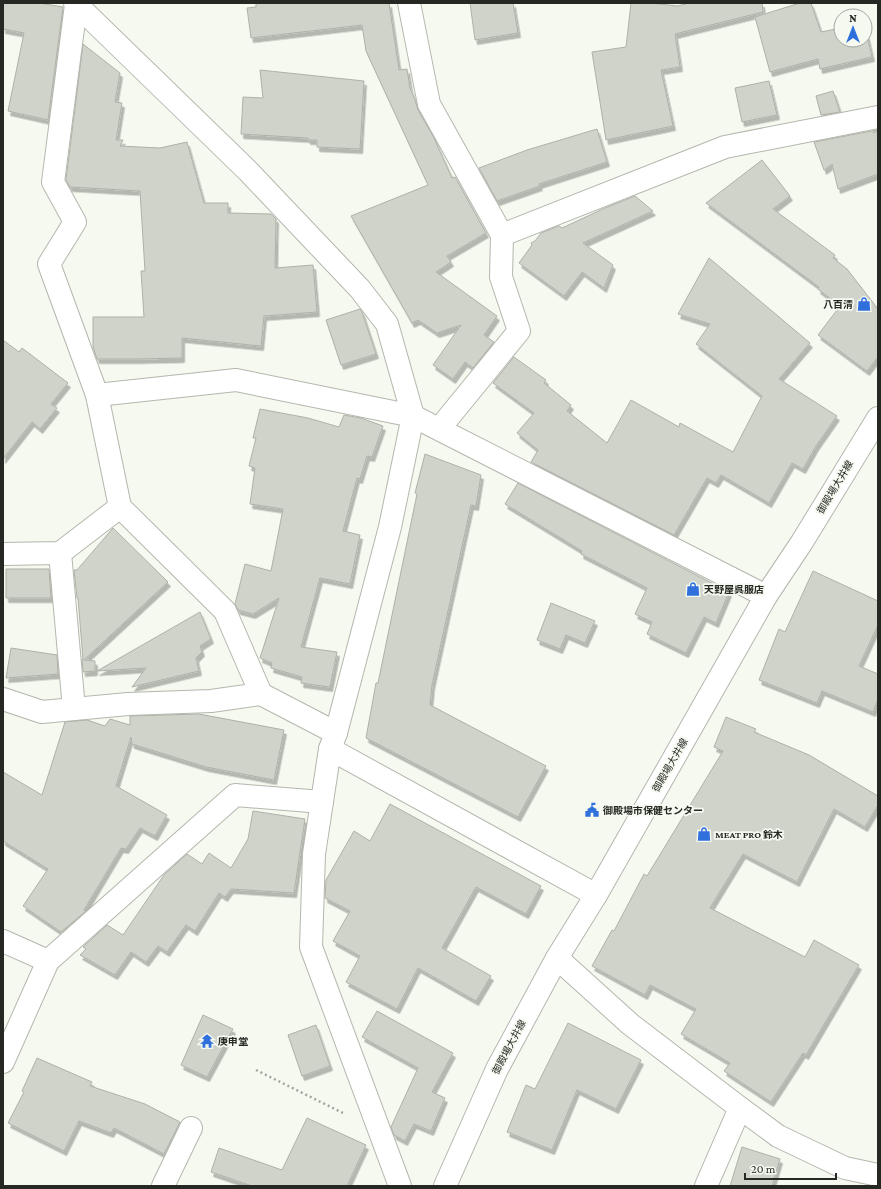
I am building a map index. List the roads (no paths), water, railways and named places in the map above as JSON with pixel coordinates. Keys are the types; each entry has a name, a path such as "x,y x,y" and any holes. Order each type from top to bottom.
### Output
{"street":[{"path":"409,3 429,104 502,235 501,277 519,331 439,429"},
{"path":"76,4 53,182 74,222 49,264 97,395 120,507 225,611 261,694 333,741 596,895"},
{"path":"76,4 243,165 360,289 387,324 413,416 390,528 333,741 314,854 311,947 400,1186"},
{"path":"502,235 725,148 878,117"},
{"path":"97,395 236,380 413,416 766,596"},
{"name":"御殿場大井線","path":"445,1186 497,1069 557,958 596,895 766,596 802,542 877,422"},
{"path":"3,554 60,553 120,507"},
{"path":"60,553 74,709"},
{"path":"3,699 42,712 128,704 211,701 261,694"},
{"path":"3,1062 48,961 235,794 322,802"},
{"path":"3,941 48,961"},
{"path":"557,958 630,1024 778,1136 845,1168 878,1175"},
{"path":"706,1186 740,1108"},
{"path":"163,1186 191,1128"}],"place":[{"name":"八百清","path":"864,304"},
{"name":"天野屋呉服店","path":"693,589"},
{"name":"御殿場市保健センター","path":"592,810"},
{"name":"MEAT PRO 鈴木","path":"704,834"},
{"name":"庚申堂","path":"207,1041"}]}
